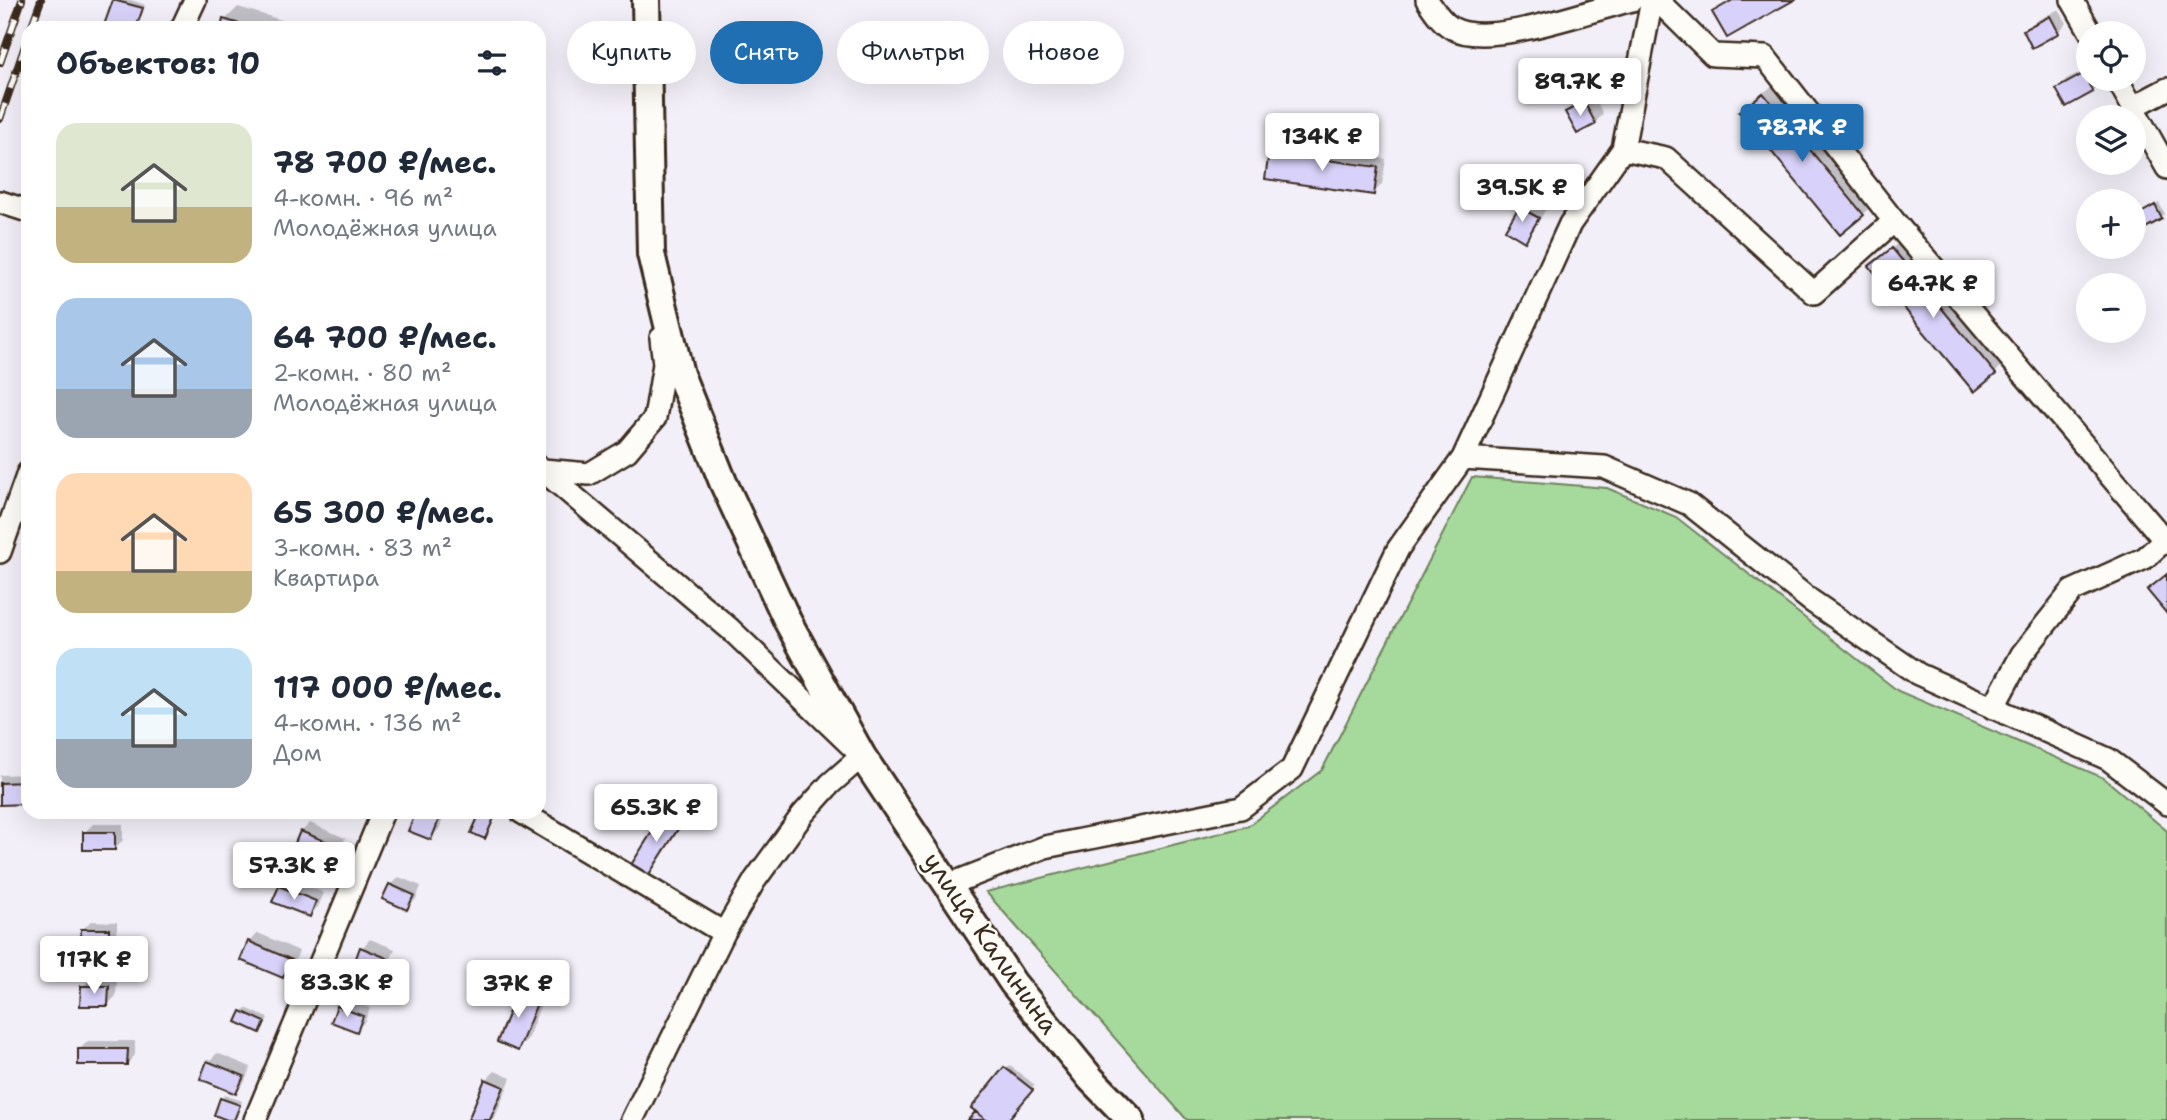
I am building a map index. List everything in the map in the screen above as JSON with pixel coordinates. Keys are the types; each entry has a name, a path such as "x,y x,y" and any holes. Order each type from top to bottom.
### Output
{"main road":[{"name":"улица Калинина","path":"646,0 651,254 680,374 723,482 788,622 862,757 1013,982 1091,1079 1131,1120"}],"street":[{"path":"185,21 195,0"},
{"path":"1427,0 1450,27 1475,35 1523,30 1632,0"},
{"path":"948,885 1045,847 1241,808 1292,769 1398,549 1463,458 1570,224 1623,149 1651,0"},
{"path":"1657,0 1713,55 1765,57 1894,222 2166,541 2145,558 2071,591 2022,654 1993,708"},
{"path":"2072,0 2084,21"},
{"path":"2137,105 2167,89"},
{"path":"2146,130 2167,168"},
{"path":"1623,149 1666,158 1814,293 1894,222"},
{"path":"0,202 21,209"},
{"path":"546,469 589,474 627,451 655,418 664,364 651,254"},
{"path":"1463,458 1604,467 1689,503 1810,600 1918,674 2108,759 2167,804"},
{"path":"546,472 730,629 862,757 830,784 795,825 755,880 724,933 632,1120"},
{"path":"0,552 21,519"},
{"path":"255,1120 380,819"},
{"path":"532,819 724,933"}],"green space":[{"path":"1472,477 1607,488 1676,517 1898,691 2104,778 2167,831 2167,1120 1187,1120 986,892 1248,826 1322,770"}],"building":[{"path":"113,0 143,8 138,21 106,21"},
{"path":"1733,0 1794,0 1727,38 1712,12"},
{"path":"2050,16 2059,33 2032,48 2023,30"},
{"path":"2076,78 2076,91 2093,92 2066,107 2056,89"},
{"path":"1763,93 1864,215 1840,235 1739,112"},
{"path":"1584,102 1596,124 1577,134 1565,112"},
{"path":"1269,152 1378,167 1374,195 1265,179"},
{"path":"2155,205 2162,219 2146,228 2146,210"},
{"path":"1519,207 1539,218 1525,242 1505,230"},
{"path":"1892,248 1996,374 1974,392 1869,266"},
{"path":"2167,574 2167,614 2147,590"},
{"path":"21,782 21,804 0,805 0,783"},
{"path":"666,810 683,821 646,879 629,868"},
{"path":"413,819 439,819 431,840 408,831"},
{"path":"477,819 494,819 485,839 471,833"},
{"path":"300,831 338,846 333,859 295,843"},
{"path":"83,832 115,832 115,850 83,850"},
{"path":"389,884 414,895 407,910 382,899"},
{"path":"279,886 316,901 310,917 272,902"},
{"path":"81,929 109,929 109,945 81,945"},
{"path":"248,941 292,960 283,978 240,960"},
{"path":"360,947 387,958 382,972 355,961"},
{"path":"81,986 109,986 108,1006 80,1006"},
{"path":"518,989 539,998 518,1051 497,1042"},
{"path":"337,1006 363,1016 357,1032 331,1022"},
{"path":"241,1011 265,1022 260,1033 236,1022"},
{"path":"78,1049 128,1049 127,1065 78,1065"},
{"path":"207,1061 244,1076 236,1094 200,1079"},
{"path":"1004,1067 1033,1090 1008,1120 986,1120 971,1108"},
{"path":"485,1079 504,1087 490,1120 468,1120"},
{"path":"220,1098 240,1105 234,1120 214,1115"},
{"path":"976,1111 986,1120 968,1120"}],"railway":[{"path":"0,63 22,0"},
{"path":"34,21 41,0"},
{"path":"0,119 21,58"}]}
